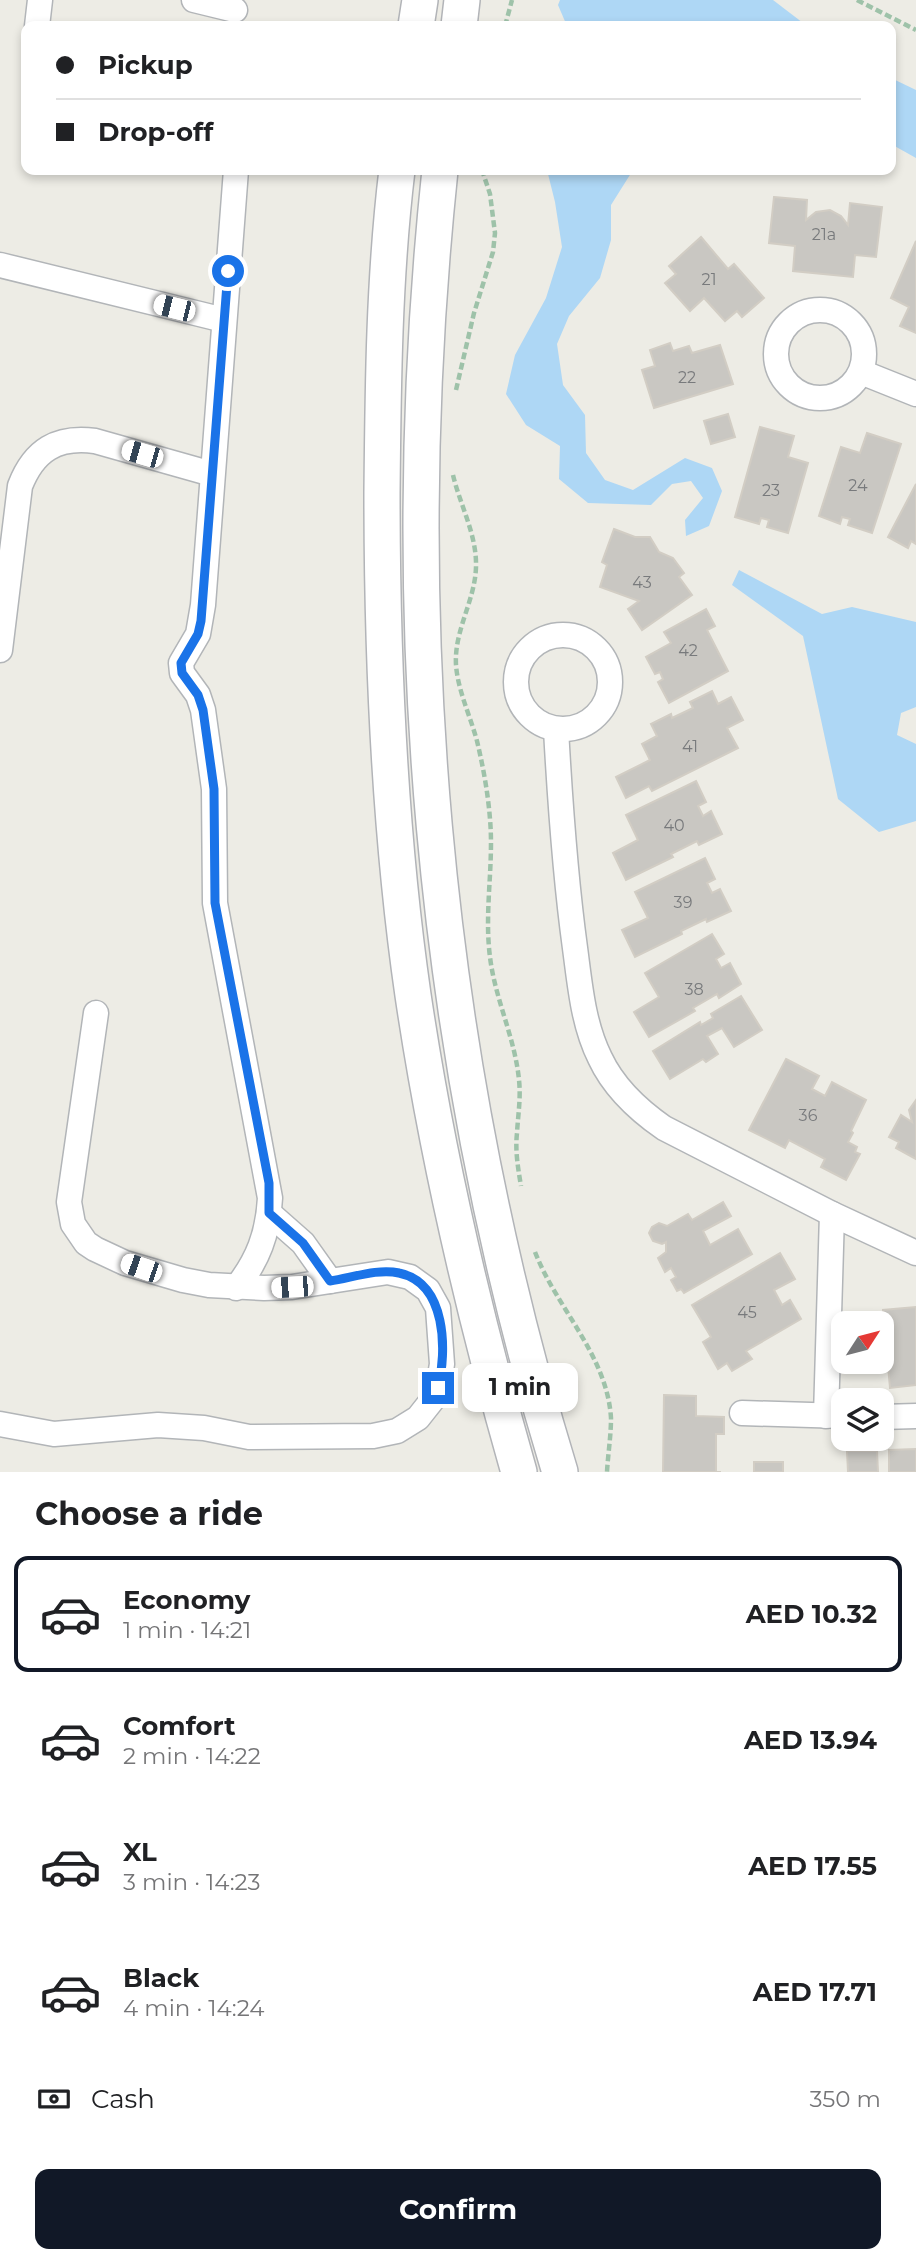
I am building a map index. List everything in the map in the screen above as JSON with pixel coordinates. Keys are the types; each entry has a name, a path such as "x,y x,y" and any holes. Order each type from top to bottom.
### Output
{"street":[{"path":"38,21 40,0"},
{"path":"194,0 236,12"},
{"path":"417,21 419,0"},
{"path":"460,21 462,0"},
{"path":"232,175 224,320 201,621 198,634 181,663 182,673 198,695 203,710 214,789 215,903 269,1183 269,1213 264,1239 257,1257 236,1288"},
{"path":"397,175 387,293 383,410 383,620 393,820 412,992 442,1163 464,1267 519,1472"},
{"path":"440,175 426,314 421,477 424,677 435,844 456,1014 486,1182 525,1349 560,1472"},
{"path":"0,265 224,320"},
{"path":"861,372 916,394"},
{"path":"0,650 20,486 26,471 36,458 56,444 79,439 95,441 212,474"},
{"path":"556,729 563,846 585,1012 600,1058 612,1079 645,1115 664,1128 832,1214 916,1253"},
{"path":"0,1424 54,1434 158,1425 271,1438 373,1436 397,1431 418,1418 438,1388 442,1364 440,1317 434,1299 420,1282 399,1273 388,1272 292,1287 236,1288 183,1280 125,1263 86,1243 73,1224 69,1202 96,1013"},
{"path":"269,1213 303,1243 330,1281"},
{"path":"832,1214 835,1388"},
{"path":"742,1413 831,1416"},
{"path":"894,1417 916,1416"}],"path":[{"path":"506,21 512,0"},
{"path":"857,0 916,30"},
{"path":"456,393 474,313 493,252 494,214 483,175"},
{"path":"452,468 475,549 474,583 456,649 457,667 477,741 490,817 493,856 487,907 489,946 501,1009 516,1057 520,1082 516,1147 521,1187"},
{"path":"533,1246 552,1290 586,1343 603,1379 611,1417 607,1472"}],"water":[{"path":"560,0 773,0 800,21 565,21 558,5"},
{"path":"896,80 916,90 916,158 896,147"},
{"path":"548,175 630,175 611,205 611,240 600,278 569,316 557,344 563,385 585,415 586,453 605,480 633,490 685,458 712,468 722,491 709,526 686,536 685,520 703,498 691,481 672,484 651,505 588,503 559,479 560,446 526,425 506,394 515,355 546,298 562,247"},
{"path":"739,570 822,614 852,607 916,622 916,707 901,713 897,735 916,744 916,821 879,832 838,799 803,636 732,585"}],"building":[{"path":"774,197 807,200 806,220 816,212 830,210 841,216 848,225 850,203 882,207 876,257 855,255 853,277 793,271 795,246 769,243"},
{"path":"701,237 728,269 734,264 764,298 742,317 737,311 725,321 704,298 690,311 665,283 676,274 669,266"},
{"path":"916,241 916,333 900,326 909,307 891,298"},
{"path":"670,343 673,351 689,346 692,353 720,345 733,384 654,408 642,370 655,366 650,350"},
{"path":"728,414 735,437 711,444 704,421"},
{"path":"760,427 794,436 788,457 808,463 788,533 767,527 769,520 761,518 759,524 735,517"},
{"path":"867,433 901,444 872,533 848,525 850,519 842,517 840,524 819,516 841,447 860,453"},
{"path":"916,484 916,544 911,541 908,548 888,537"},
{"path":"614,529 635,537 650,537 659,552 673,558 684,573 679,577 692,595 642,630 628,609 639,601 600,587 607,565 602,562"},
{"path":"706,609 715,626 707,630 728,671 669,703 658,682 663,679 660,672 655,674 646,657 671,643 664,632"},
{"path":"712,691 718,704 731,697 743,720 727,728 738,748 652,791 649,786 626,798 616,777 650,760 642,744 657,736 651,724 671,714 672,718 693,708 690,702"},
{"path":"696,781 706,802 698,806 703,816 711,811 722,834 699,845 697,841 671,854 673,857 626,880 613,853 638,840 626,815"},
{"path":"705,858 715,879 707,883 712,893 720,889 731,911 707,922 706,919 635,957 622,930 648,918 635,892"},
{"path":"712,934 724,954 716,959 721,968 730,963 741,984 719,998 717,994 693,1008 695,1011 649,1037 634,1012 659,997 645,973"},
{"path":"741,996 762,1030 734,1047 722,1028 707,1036 718,1054 706,1062 703,1059 670,1079 653,1051 700,1022 701,1025 713,1018 711,1014"},
{"path":"786,1059 819,1076 812,1089 825,1096 832,1082 866,1100 848,1142 857,1147 855,1152 860,1154 846,1180 821,1167 825,1159 789,1140 785,1148 749,1130"},
{"path":"916,1100 916,1159 896,1148 899,1142 889,1137 901,1115 912,1122 909,1110"},
{"path":"723,1202 731,1216 703,1231 710,1245 738,1229 752,1254 684,1293 681,1289 677,1291 671,1280 676,1277 671,1268 665,1272 658,1258 666,1252 666,1242 662,1244 653,1241 649,1233 652,1227 659,1223 667,1226 688,1214 692,1220"},
{"path":"780,1253 795,1279 774,1290 782,1305 790,1300 801,1319 746,1351 752,1359 732,1371 727,1363 718,1369 703,1342 711,1337 692,1305"},
{"path":"916,1307 916,1385 890,1388 889,1374 894,1374 894,1311 883,1310"},
{"path":"664,1395 696,1396 696,1416 724,1417 724,1434 716,1434 716,1472 663,1472"},
{"path":"916,1449 916,1472 889,1472 889,1451"},
{"path":"847,1451 877,1451 878,1472 848,1472"},
{"path":"754,1462 783,1462 783,1472 754,1472"}],"route":[{"path":"228,271 203,605 198,634 181,663 182,673 198,695 203,710 214,789 215,903 269,1183 269,1213 303,1243 330,1281 388,1272 399,1273 410,1276 428,1290 440,1317 442,1364 438,1388"}]}
